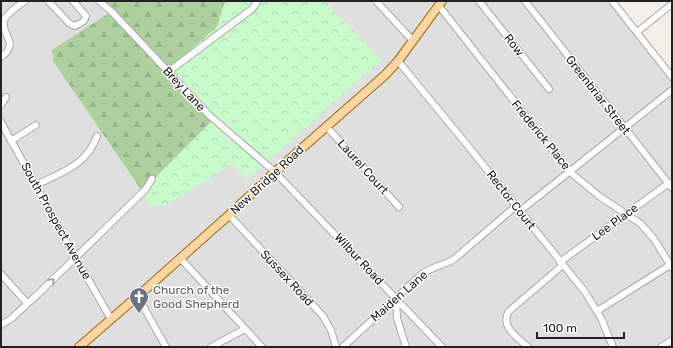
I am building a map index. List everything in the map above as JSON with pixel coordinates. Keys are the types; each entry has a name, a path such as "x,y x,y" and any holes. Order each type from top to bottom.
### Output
{"main road":[{"name":"New Bridge Road","path":"82,346 181,259 326,126 385,75 398,61 441,3"}],"street":[{"path":"1,56 6,53 9,46 9,42 3,28 4,18 18,3 25,1"},
{"path":"48,1 70,24 75,26 84,22 86,16 72,1"},
{"name":"Brey Lane","path":"99,1 112,12 209,115 275,172"},
{"path":"168,72 252,9 258,1"},
{"path":"376,1 413,41"},
{"name":"Row","path":"479,1 549,89"},
{"name":"Greenbriar Street","path":"525,1 670,186"},
{"path":"612,1 672,77"},
{"name":"Frederick Place","path":"441,3 570,172 604,200 626,214 648,231 671,267"},
{"path":"637,32 672,4"},
{"name":"Rector Court","path":"398,61 585,292 597,311 613,347"},
{"name":"Maiden Lane","path":"343,347 428,270 453,260 518,209 570,172 672,90"},
{"path":"1,105 6,97"},
{"name":"South Prospect Avenue","path":"1,122 111,319"},
{"path":"11,140 36,124"},
{"name":"Laurel Court","path":"326,126 399,207"},
{"path":"36,185 81,162 92,149 97,136"},
{"name":"Wilbur Road","path":"275,172 442,347"},
{"path":"1,325 12,318 76,258 145,190 152,179"},
{"name":"Lee Place","path":"528,347 507,328 505,319 509,311 562,263 626,214 670,186"},
{"name":"Sussex Road","path":"229,215 323,316 331,330 336,347"},
{"path":"181,259 262,347"},
{"path":"597,311 671,267"},
{"path":"1,274 27,303"},
{"path":"138,296 166,347"},
{"path":"396,299 397,318 406,347"},
{"path":"211,347 245,329"},
{"path":"661,347 672,340"}],"shaded area":[{"path":"1,1 608,1 672,77 672,347 1,347"}],"green space":[{"path":"97,1 225,1 217,27 165,72 214,119 142,191 53,61 52,50 109,13"},
{"path":"225,1 325,1 382,60 248,179 233,164 166,205 150,206 142,191 214,119 165,72 217,27"}],"place":[{"name":"Church of the Good Shepherd","path":"139,314"}]}
